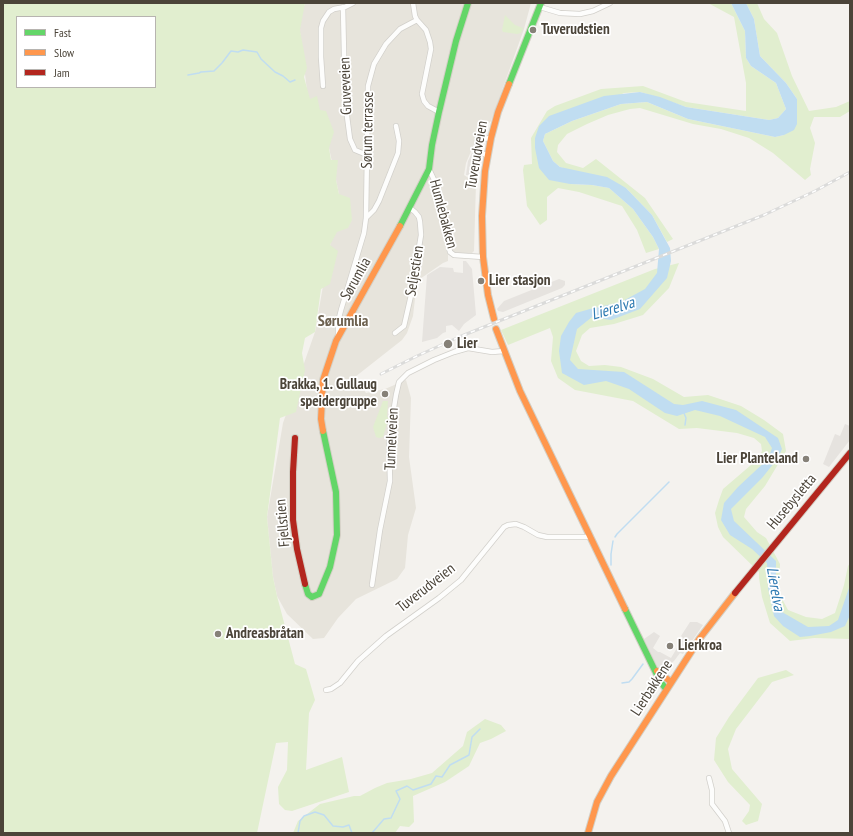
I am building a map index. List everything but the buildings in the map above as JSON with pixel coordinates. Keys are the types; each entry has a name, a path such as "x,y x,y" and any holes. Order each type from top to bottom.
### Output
{"main road":[{"name":"Sørumlia","path":"317,596 330,567 336,535 336,492 323,429 321,410 323,380 338,338 410,208 429,169 439,112 456,41 468,3"},
{"name":"Tuverudveien","path":"494,319 487,290 483,258 482,201 488,156 491,138 503,98 540,5"},
{"path":"496,328 520,390 666,690"},
{"name":"Fjellstien","path":"295,438 293,502 295,534 306,588 312,597 317,596"},
{"name":"Husebysletta","path":"755,568 850,453"},
{"name":"Lierbakkene","path":"588,833 594,809 603,789 671,682 715,618 755,568"},
{"path":"657,671 671,682"}],"street":[{"path":"323,86 321,28 323,21 329,12 334,9 353,3"},
{"path":"414,3 415,16 426,30 431,49 422,94 428,106 439,112"},
{"path":"540,5 560,13 580,14 593,11 610,3"},
{"name":"Gruveveien","path":"343,7 345,101 348,132 355,150 367,155"},
{"name":"Sørum terrasse","path":"338,338 338,322 362,238 366,218 368,86 380,52 390,38 403,26 417,20"},
{"path":"366,218 377,205 398,153 399,141 396,126"},
{"path":"488,156 480,152 477,145 482,139 491,138"},
{"name":"Humlebakken","path":"429,169 436,184 450,252 454,255 483,258"},
{"name":"Seljestien","path":"395,333 404,326 412,291 421,235 419,218 410,208"},
{"name":"Tunnelveien","path":"372,585 380,530 390,481 390,426 399,382 408,373 454,352 468,348 492,352 504,351"},
{"name":"Tuverudveien","path":"326,690 331,689 340,683 358,661 386,636 439,598 461,580 504,527 516,524 538,535 547,537 591,537"},
{"path":"710,778 712,804 725,821 729,833"}],"shaded area":[{"path":"305,3 531,3 524,29 491,121 478,135 466,163 464,175 476,183 474,251 472,253 448,253 448,261 417,281 413,316 407,333 402,340 355,377 366,393 385,389 406,380 411,398 409,457 416,508 408,535 405,568 397,579 356,599 338,618 324,638 313,639 287,614 277,596 273,577 267,517 283,423 315,332 339,194 329,148 308,99 299,24"},
{"path":"472,153 479,162 477,176 466,175 468,161"},
{"path":"463,261 466,261 472,269 476,315 464,324 459,331 452,325 446,326 446,332 437,338 422,342 427,275 440,267 453,268 454,272 463,273"},
{"path":"559,279 565,281 565,285 562,288 503,312 498,311 497,309 504,301"},
{"path":"845,424 850,426 850,440 829,467 823,464 835,434 840,436"},
{"path":"690,622 697,622 703,625 683,654 680,653 674,661 663,670 657,666 644,639 654,632 660,636 653,648 671,658 683,638 681,636"}],"green space":[{"path":"3,3 305,3 300,30 307,68 304,77 310,99 317,96 320,110 326,111 334,132 329,148 331,160 338,160 336,180 339,194 350,198 352,220 348,228 337,232 330,245 338,251 330,284 321,289 315,332 305,338 302,353 305,370 296,412 280,418 267,517 273,577 277,596 295,664 306,669 315,700 309,713 306,770 342,757 349,792 292,811 285,810 279,804 278,787 287,770 288,742 276,743 257,833 3,833"},
{"path":"708,3 731,3 745,31 746,58 751,66 776,83 786,109 778,118 769,120 686,107 640,92 624,93 535,138 570,184 592,185 609,188 633,209 653,237 659,249 646,253 637,230 622,206 579,192 558,188 547,197 547,220 540,225 527,206 523,170 524,165 532,164 531,138 547,111 555,106 601,89 643,86 686,102 746,111 746,83 734,17"},
{"path":"746,3 757,3 764,19 777,33 792,76 809,111 836,107 850,101 850,111 840,117 814,117 810,128 815,143 810,169 811,175 805,180 773,153 749,138 721,129 693,124 640,108 608,115 587,124 567,134 558,145 557,152 566,163 583,168 596,159 645,198 673,239 667,242 652,215 626,188 560,167 553,161 543,141 545,134 572,121 621,104 647,102 688,119 775,137 784,135 797,99 786,83 760,56 754,19"},
{"path":"505,15 515,25 523,28 521,33 517,34 503,32 502,30"},
{"path":"679,263 669,288 643,315 614,324 590,328 582,335 576,351 581,361 589,366 605,365 621,367 653,379 684,397 708,395 741,406 783,434 786,451 765,486 746,509 744,517 757,532 766,538 780,564 779,593 788,610 806,617 822,619 835,613 850,563 850,639 814,638 790,641 770,623 762,597 759,572 723,537 718,527 715,513 723,489 758,459 762,451 761,444 754,438 737,433 697,428 679,429 633,401 575,390 558,378 551,361 553,337 550,328 508,345 501,330 655,269"},
{"path":"383,401 388,401 387,417 390,418 390,420 388,420 383,437 379,438 376,437 373,427"},
{"path":"786,670 794,675 772,682 736,729 728,749 732,769 762,804 758,821 746,825 742,821 749,811 750,805 728,782 714,760 716,738 729,717 758,678"},
{"path":"485,719 501,725 506,731 480,743 469,766 445,782 413,796 414,822 409,827 400,826 395,833 293,833 298,821 320,804 360,796 387,783 411,779 432,773 463,746 467,732"}],"water":[{"name":"Lierelva","path":"731,3 746,3 754,19 760,56 786,83 797,99 797,124 794,130 784,135 775,137 688,119 647,102 621,104 572,121 545,134 543,141 553,161 560,167 607,177 626,188 652,215 670,248 671,261 667,278 640,309 611,320 592,317 577,329 570,360 578,369 624,372 674,404 683,405 702,401 736,410 778,438 782,449 778,458 762,478 731,509 734,521 776,561 776,590 782,612 808,627 829,626 838,620 850,585 850,615 845,626 831,632 810,636 800,637 783,626 774,616 768,588 767,563 752,549 730,535 721,520 724,503 738,487 768,459 772,448 765,437 720,416 695,410 677,416 665,413 629,389 606,381 584,385 562,373 559,351 561,336 576,313 621,302 645,289 657,273 659,249 653,237 633,209 609,188 549,180 539,168 535,148 535,138 539,126 549,116 604,96 640,92 660,97 686,107 769,120 778,118 786,109 776,83 751,66 746,58 745,31"}],"waterway":[{"path":"188,75 214,71 231,51 238,52 243,50 257,52 261,59 275,72 290,82 295,80"},
{"path":"684,413 686,418 685,425"},
{"path":"615,537 669,482"},
{"path":"611,565 613,541"},
{"path":"622,683 629,682 643,664"},
{"path":"372,833 384,819 391,818 400,799 396,791 407,786 413,790 431,784 436,776 442,777 450,765 469,755 472,737 480,729"},
{"path":"298,833 300,821 304,816 315,812 324,815 333,826 343,827 349,825 352,833"}],"railway":[{"path":"381,374 459,337 764,215 815,191 850,172"}],"traffic: fast":[{"path":"400,226 429,169 439,112 456,41 468,3"},
{"path":"509,84 541,3"},
{"path":"305,584 308,594 312,597 319,594 330,567 337,535 336,492 323,431"},
{"path":"625,609 660,681 666,689"}],"traffic: slow":[{"path":"494,319 488,295 483,257 482,216 485,171 491,138 498,112 509,84"},
{"path":"323,431 321,419 323,380 336,341 400,226"},
{"path":"496,329 520,391 625,609"},
{"path":"588,833 597,802 611,776 700,638 735,593"},
{"path":"657,671 671,682"}],"traffic: jam":[{"path":"295,438 293,520 297,549 305,584"},
{"path":"735,593 850,453"}],"place":[{"name":"Tuverudstien","path":"533,30"},
{"name":"Lier stasjon","path":"481,281"},
{"name":"Lier","path":"448,344"},
{"name":"Brakka, 1. Gullaug speidergruppe","path":"385,394"},
{"name":"Lier Planteland","path":"806,459"},
{"name":"Andreasbråtan","path":"218,634"},
{"name":"Lierkroa","path":"670,646"}],"district":[{"name":"Sørumlia","path":"343,321"}]}
